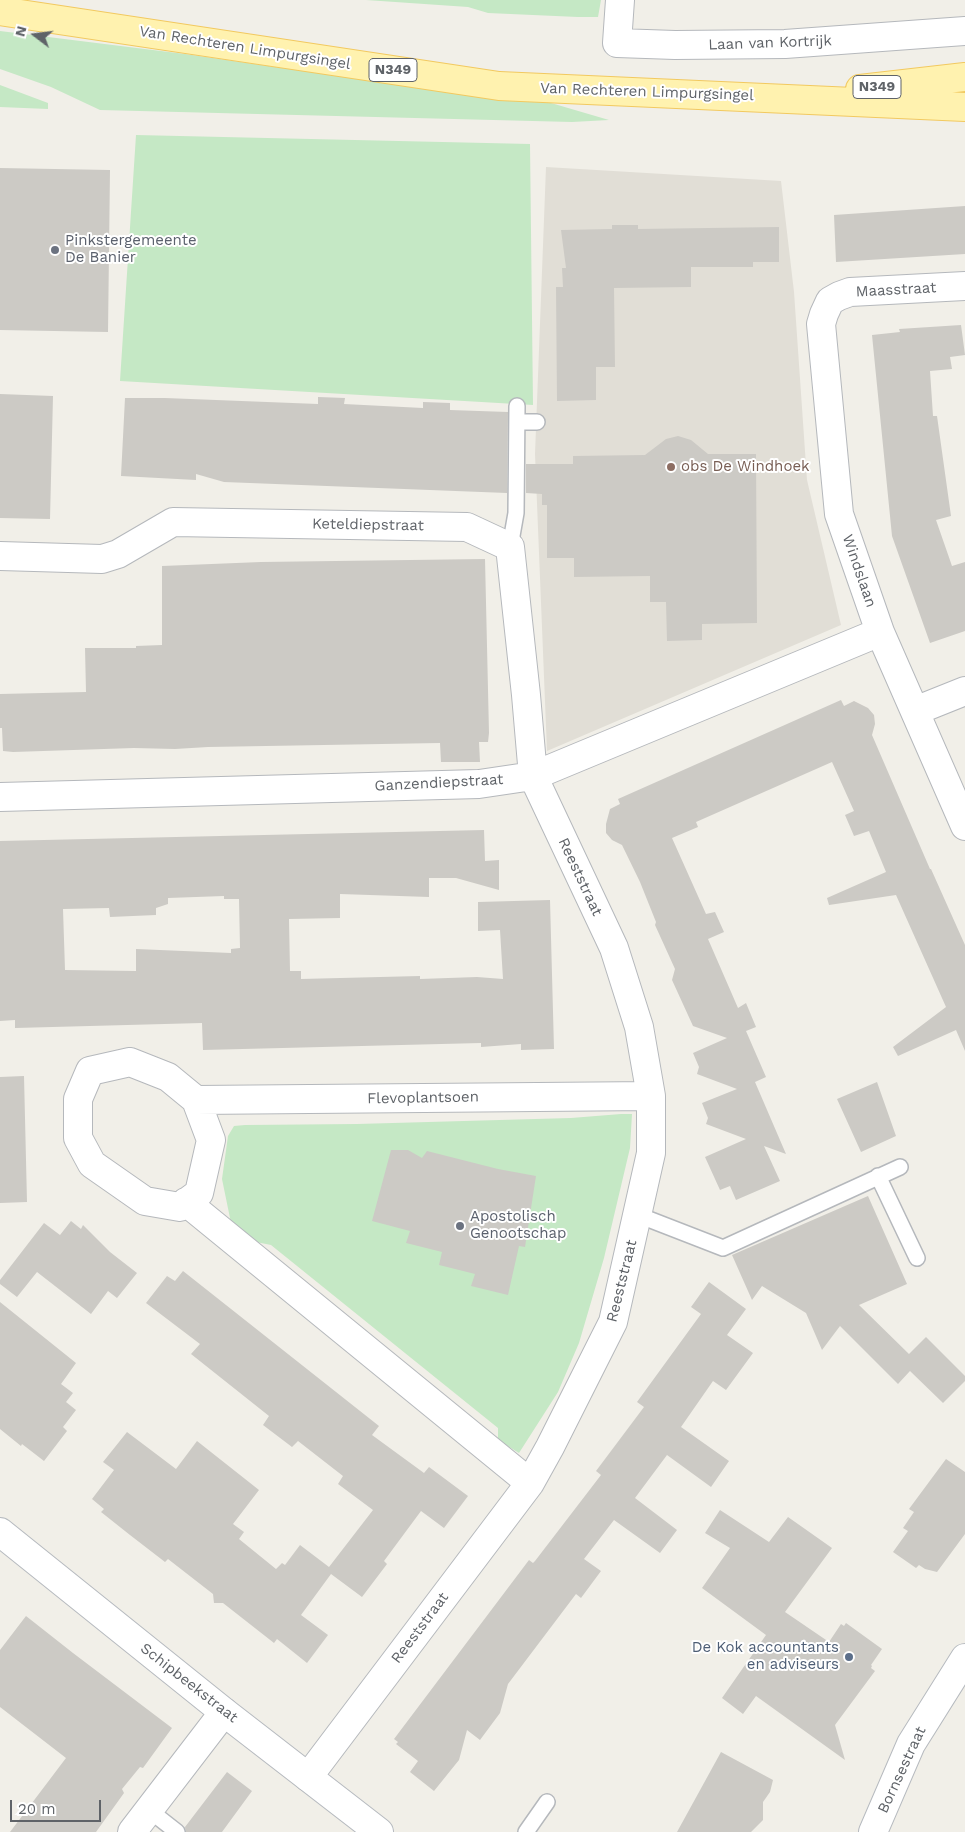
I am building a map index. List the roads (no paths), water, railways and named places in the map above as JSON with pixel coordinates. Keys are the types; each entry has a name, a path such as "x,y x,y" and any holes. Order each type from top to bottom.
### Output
{"main road":[{"name":"Van Rechteren Limpurgsingel","path":"0,11 499,86 965,107"},
{"name":"Van Rechteren Limpurgsingel","path":"789,98 965,77"}],"street":[{"name":"Laan van Kortrijk","path":"620,0 617,43 684,45 785,44 965,31"},
{"name":"Maasstraat","path":"830,301 850,292 965,286"},
{"name":"Windslaan","path":"830,301 821,324 839,514 880,632 965,826"},
{"name":"Keteldiepstraat","path":"0,556 102,559 118,554 173,522 467,527 510,547"},
{"path":"510,547 533,776"},
{"name":"Ganzendiepstraat","path":"0,797 479,784 533,776 880,632"},
{"path":"915,712 965,691"},
{"name":"Reeststraat","path":"308,1777 530,1482 550,1447 613,1322 638,1215 651,1153 651,1096 639,1027 614,948 533,776"},
{"path":"130,1062 168,1077 196,1100 211,1140 199,1193 186,1202 180,1207 145,1201 92,1164 78,1138 78,1099 90,1071 130,1062"},
{"name":"Flevoplantsoen","path":"196,1100 651,1096"},
{"path":"186,1202 530,1482"},
{"name":"Schipbeekstraat","path":"0,1532 224,1712 379,1832"},
{"name":"Bornsestraat","path":"873,1832 912,1744 965,1658"},
{"path":"132,1832 224,1712"}],"lane":[{"path":"510,547 516,513 517,406"},
{"path":"517,422 537,422"},
{"path":"638,1215 723,1248 900,1167"},
{"path":"878,1176 917,1258"},
{"path":"526,1832 548,1802"},
{"path":"149,1810 177,1832"}],"place":[{"name":"Pinkstergemeente De Banier","path":"55,250"},
{"name":"obs De Windhoek","path":"671,467"},
{"name":"Apostolisch Genootschap","path":"460,1226"},
{"name":"De Kok accountants en adviseurs","path":"849,1657"}]}
